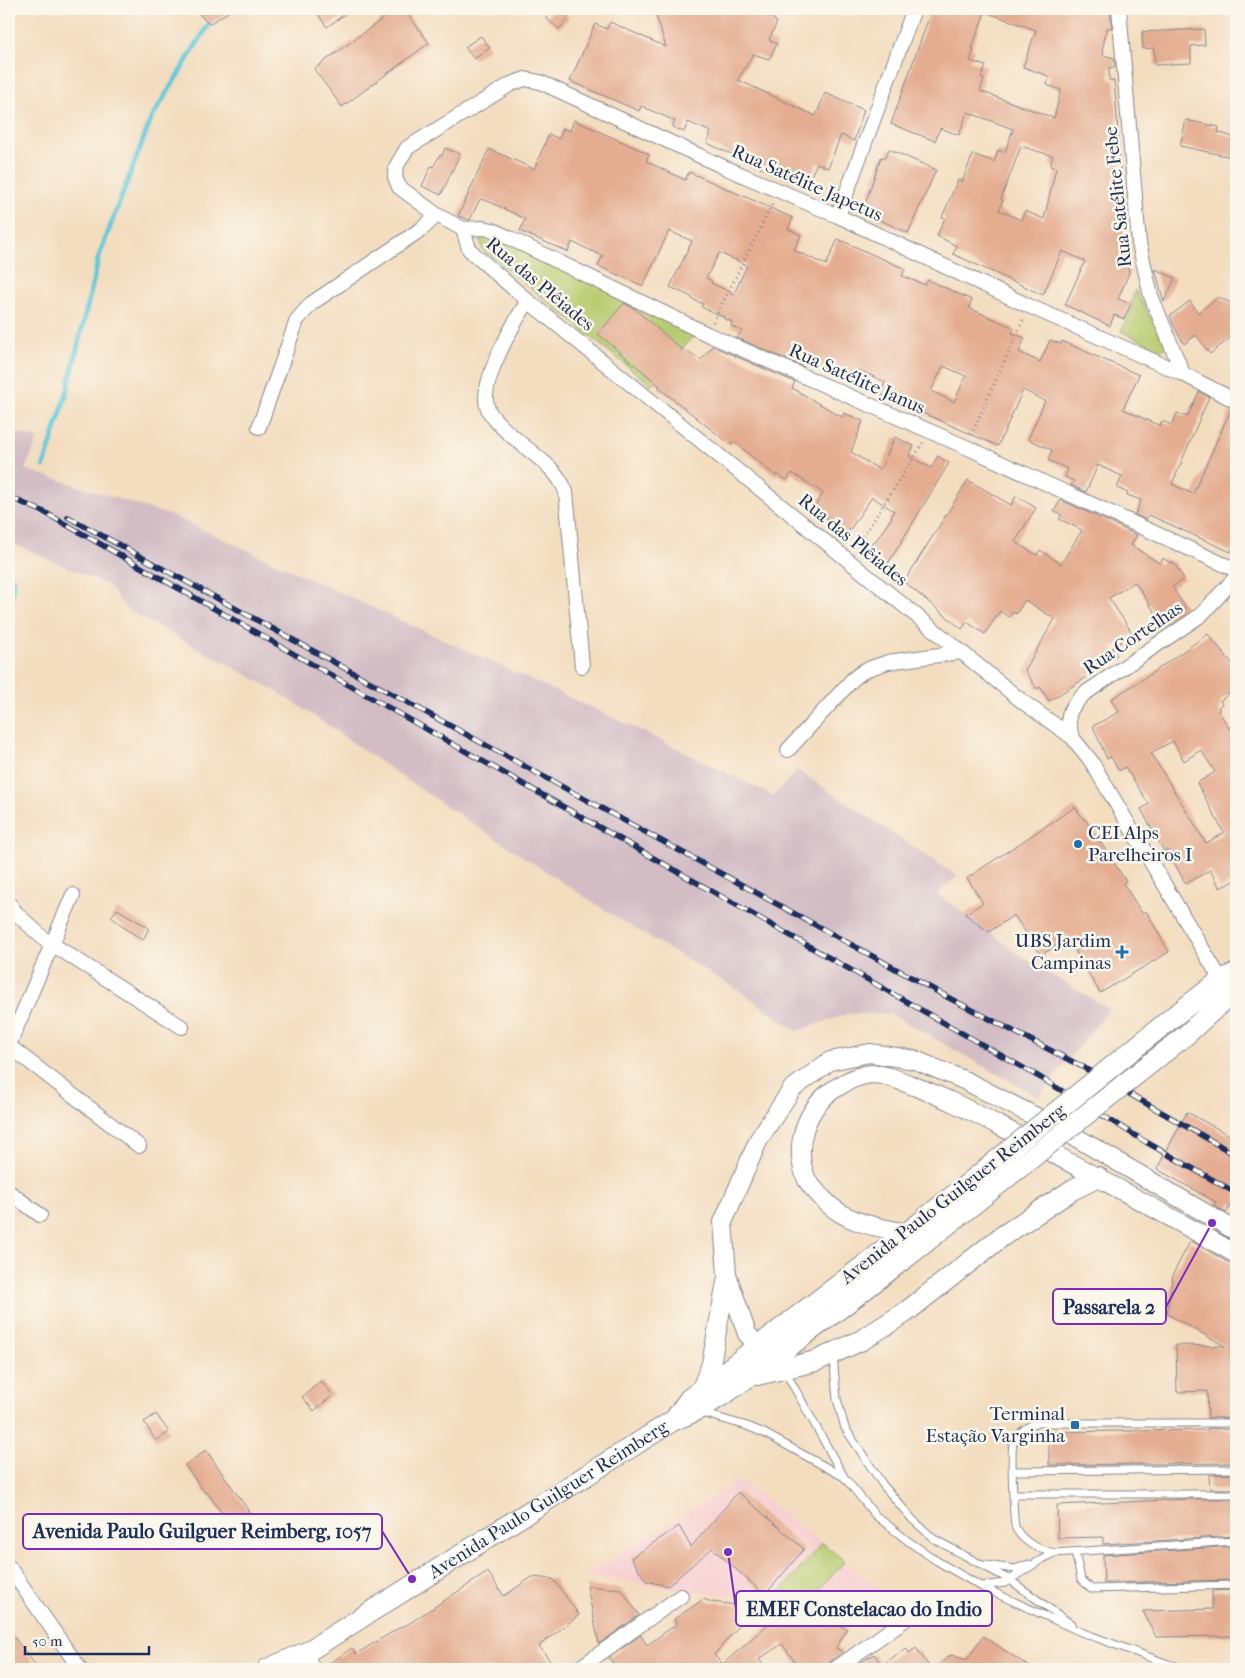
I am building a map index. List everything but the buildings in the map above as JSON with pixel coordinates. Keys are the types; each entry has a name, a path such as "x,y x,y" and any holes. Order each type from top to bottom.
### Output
{"main road":[{"name":"Avenida Paulo Guilguer Reimberg","path":"267,1669 310,1661 674,1420 697,1411 747,1377 772,1358 1173,1017 1231,984"},
{"name":"Avenida Paulo Guilguer Reimberg","path":"917,1233 1186,1035 1231,984"},
{"path":"772,1358 816,1361 862,1340 906,1312 1001,1237 1072,1190 1098,1177"},
{"name":"Avenida Paulo Guilguer Reimberg","path":"674,1420 689,1400 700,1391 772,1358"}],"street":[{"path":"838,216 914,9"},
{"name":"Rua Satélite Febe","path":"1119,9 1139,243 1151,296 1183,374"},
{"name":"Rua Satélite Japetus","path":"399,187 395,177 396,167 407,148 511,84 525,80 540,82 726,168 838,216 1029,306 1183,374 1236,401"},
{"name":"Rua das Plêiades","path":"399,187 438,215 463,229 469,249 474,255 528,301 1023,702 1072,737 1091,761 1231,984"},
{"path":"259,427 288,342 298,320 307,308 423,228 438,215"},
{"name":"Rua Satélite Janus","path":"463,229 483,228 493,230 707,334 966,447 1236,570"},
{"path":"528,301 498,356 489,382 487,407 493,418 553,470 562,481 566,492 582,666"},
{"name":"Rua Cortelhas","path":"1072,737 1067,719 1072,706 1078,700 1201,615 1236,577"},
{"path":"788,750 853,679 865,670 888,662 961,652"},
{"path":"73,895 9,1046 139,1146"},
{"path":"9,903 17,914 44,939 182,1026"},
{"path":"700,1391 712,1364 727,1274 723,1222 759,1139 792,1090 830,1061 870,1053 915,1060 966,1081 1077,1138 1236,1231"},
{"path":"917,1233 861,1224 843,1215 825,1201 808,1181 802,1161 800,1142 808,1117 827,1093 851,1078 871,1074 892,1078 962,1106 1098,1177 1236,1254"},
{"path":"9,1192 40,1215"},
{"path":"727,1274 747,1334 772,1358"},
{"path":"9,1567 80,1669"},
{"path":"578,1669 681,1596"},
{"path":"835,1669 927,1604"}],"lane":[{"path":"833,1353 837,1399 845,1428 882,1485 912,1519 934,1539 1010,1580 1081,1632"},
{"path":"772,1358 844,1477 875,1515 937,1561 982,1586 1081,1632 1168,1664 1188,1669"},
{"path":"697,1411 764,1433 844,1477"},
{"path":"1236,1423 1035,1423 1019,1432 1012,1446 1014,1528 1024,1540 1035,1548 1054,1553 1236,1541"},
{"path":"1013,1471 1236,1469"},
{"path":"1014,1494 1236,1494"},
{"path":"1076,1552 1082,1580 1091,1589 1236,1585"},
{"path":"982,1586 1005,1583 1054,1553"},
{"path":"980,1565 1015,1569 1039,1561"}],"path":[{"path":"707,334 779,191"},
{"path":"966,447 1029,306"},
{"path":"848,560 930,432"}],"shaded area":[{"path":"9,430 38,439 25,469 175,517 636,728 773,796 797,770 957,876 937,894 1030,962 1109,1009 1038,1097 889,1013 847,1014 797,1031 743,993 617,918 269,687 126,609 108,585 9,542"},
{"path":"740,1480 902,1606 890,1617 585,1576"}],"green space":[{"path":"492,233 696,333 651,385 483,250 480,239 483,235"},
{"path":"1135,290 1166,344 1167,347 1162,350 1121,331 1132,307 1131,303"},
{"path":"822,1543 845,1561 810,1601 777,1596"}],"waterway":[{"path":"44,466 67,392 99,256 151,119 218,9"},
{"path":"9,639 13,578"}],"railway":[{"path":"9,497 44,512 1041,1078 1146,1142 1236,1193"},
{"path":"68,517 951,999 1081,1066 1236,1155"}],"place":[{"name":"CEI Alps Parelheiros I","path":"1078,844"},
{"name":"UBS Jardim Campinas","path":"1122,952"},
{"name":"Passarela 2","path":"1212,1223"},
{"name":"Terminal Estação Varginha","path":"1075,1425"},
{"name":"EMEF Constelacao do Indio","path":"728,1552"},
{"name":"Avenida Paulo Guilguer Reimberg, 1057","path":"412,1579"}]}
